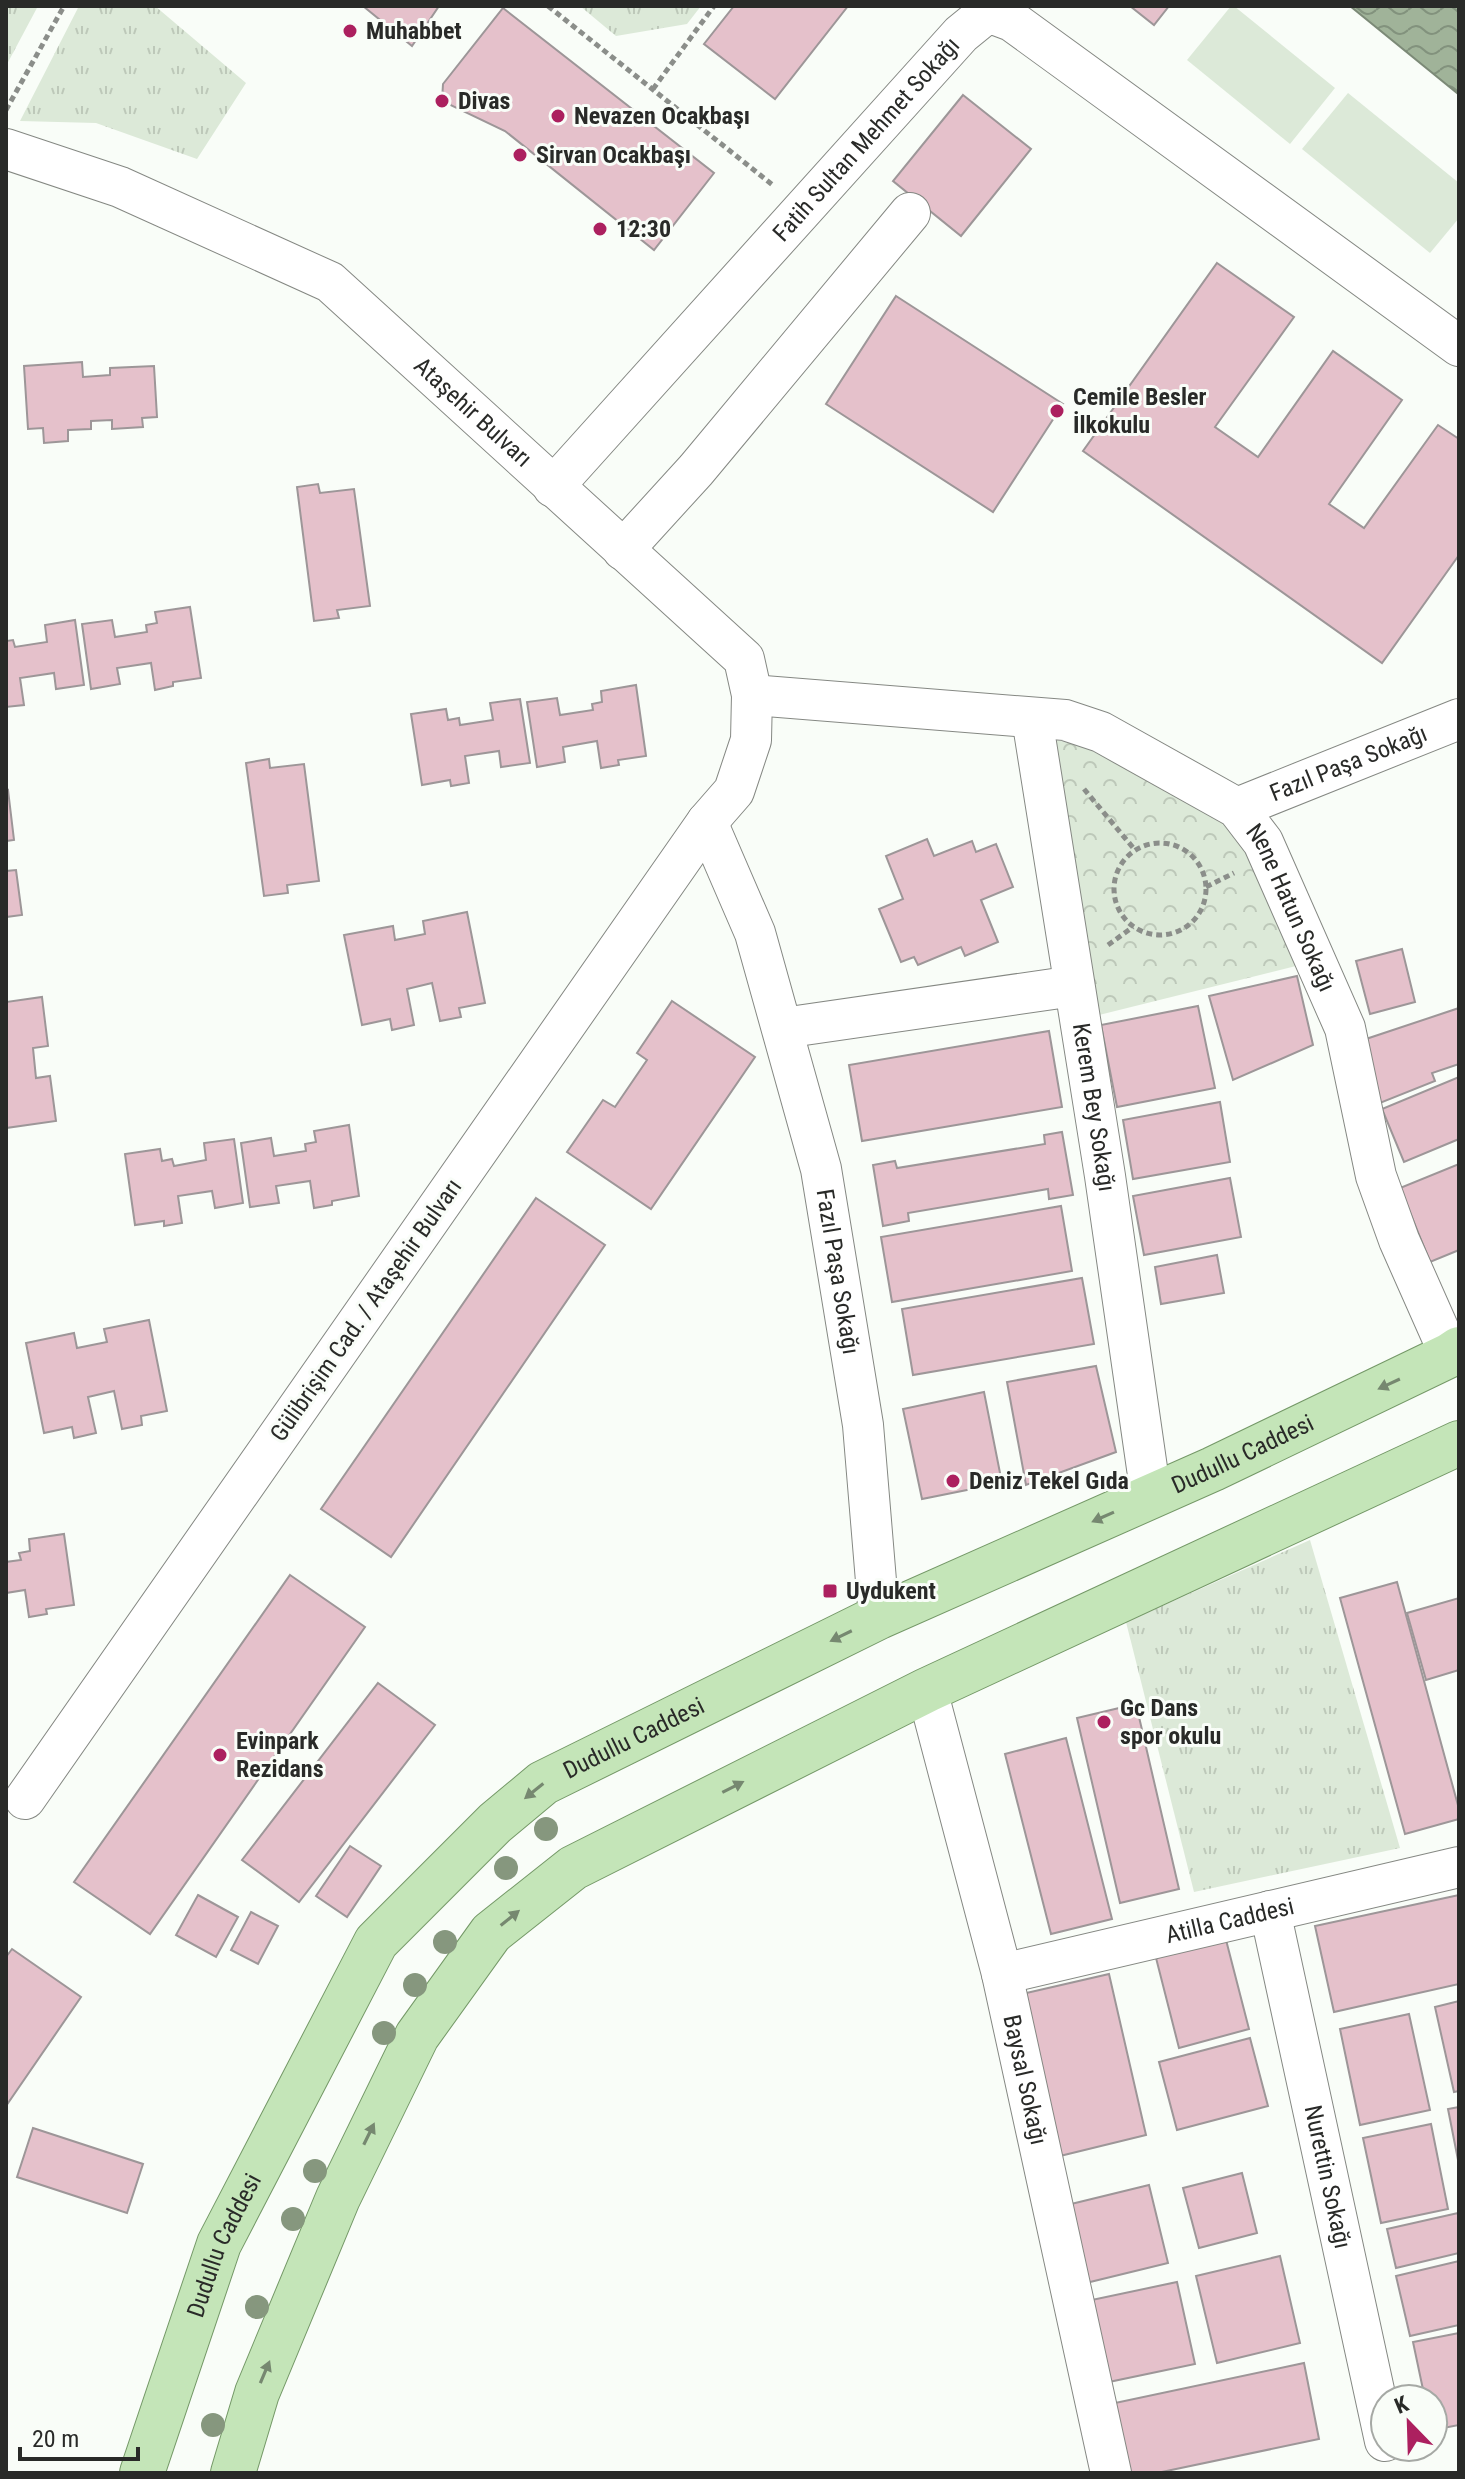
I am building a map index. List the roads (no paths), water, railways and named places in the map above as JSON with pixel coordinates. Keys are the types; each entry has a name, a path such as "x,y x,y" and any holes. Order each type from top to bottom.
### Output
{"main road":[{"name":"Dudullu Caddesi","path":"142,2473 219,2244 376,1942 495,1823 543,1783 879,1617 1213,1469 1454,1352"},
{"path":"233,2473 257,2393 338,2198 417,2036 491,1933 573,1868 927,1690 1459,1443"}],"street":[{"name":"Fatih Sultan Mehmet Sokağı","path":"553,487 961,34 988,12 1012,21 1459,346"},
{"name":"Ataşehir Bulvarı","path":"6,149 120,187 330,282 744,659 752,695 751,740 734,791 707,822"},
{"path":"623,550 696,470 910,213"},
{"name":"Nene Hatun Sokağı","path":"752,695 1065,720 1101,732 1237,808 1263,842 1345,1028 1376,1176 1399,1240 1454,1352"},
{"name":"Kerem Bey Sokağı","path":"1032,718 1105,1176 1151,1496"},
{"name":"Fazıl Paşa Sokağı","path":"1237,808 1459,719"},
{"name":"Fazıl Paşa Sokağı","path":"707,822 755,933 821,1169 863,1425 879,1617"},
{"name":"Gülibrişim Cad. / Ataşehir Bulvarı","path":"25,1799 707,822"},
{"path":"783,1028 1074,986"},
{"name":"Baysal Sokağı","path":"927,1690 1002,1974 1111,2473"},
{"name":"Atilla Caddesi","path":"1002,1974 1459,1867"},
{"name":"Nurettin Sokağı","path":"1270,1911 1372,2383"}],"water":[{"path":"1350,6 1459,6 1457,93"}],"place":[{"name":"Muhabbet","path":"350,31"},
{"name":"Divas","path":"442,101"},
{"name":"Nevazen Ocakbaşı","path":"558,116"},
{"name":"Sirvan Ocakbaşı","path":"520,155"},
{"name":"12:30","path":"600,229"},
{"name":"Cemile Besler İlkokulu","path":"1057,411"},
{"name":"Deniz Tekel Gıda","path":"953,1481"},
{"name":"Uydukent","path":"830,1591"},
{"name":"Gc Dans spor okulu","path":"1104,1722"},
{"name":"Evinpark Rezidans","path":"220,1755"}]}
